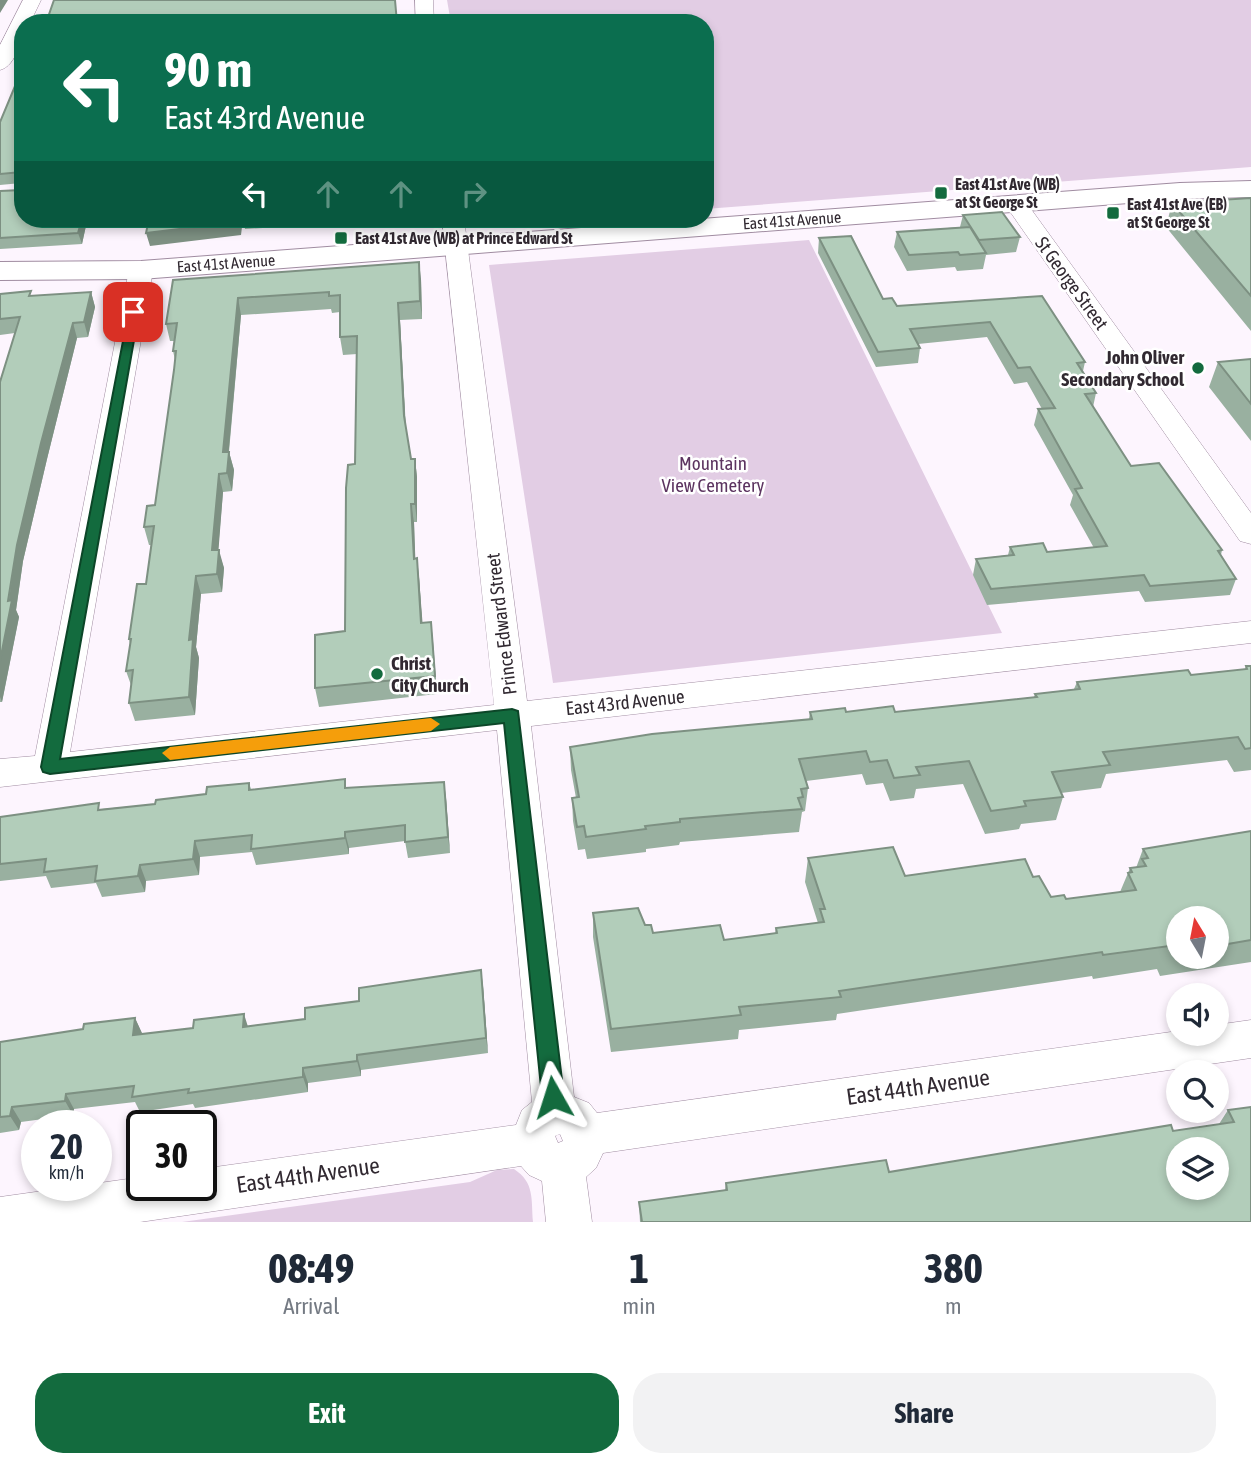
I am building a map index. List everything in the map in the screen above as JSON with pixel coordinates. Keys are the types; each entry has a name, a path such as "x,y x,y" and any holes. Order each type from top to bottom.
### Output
{"main road":[{"name":"East 41st Avenue","path":"1180,191 1251,181"},
{"name":"East 41st Avenue","path":"714,219 1251,189"},
{"name":"East 41st Avenue","path":"0,271 141,270 455,232 532,228"},
{"name":"East 41st Avenue","path":"0,288 110,272"}],"street":[{"path":"0,64 14,36"},
{"name":"St George Street","path":"1016,203 1251,534"},
{"name":"Prince Edward Street","path":"455,232 569,1222"},
{"path":"50,767 141,270"},
{"name":"East 43rd Avenue","path":"0,773 1251,632"},
{"name":"East 44th Avenue","path":"0,1220 1251,1039"}],"green space":[{"path":"447,0 1251,0 1251,167 714,208 714,14 449,14"},
{"name":"Mountain View Cemetery","path":"809,240 1002,633 553,683 489,265"},
{"path":"514,1169 529,1186 533,1222 182,1222 470,1182 497,1170"}],"building":[{"path":"54,0 395,0 396,14 49,14"},
{"path":"14,89 14,173 0,174 0,122"},
{"path":"14,190 14,228 79,228 78,233 0,238 0,191"},
{"path":"1251,198 1251,296 1172,203"},
{"path":"1002,212 1020,237 979,240 963,215"},
{"path":"970,227 986,253 909,255 897,232"},
{"path":"147,228 188,228 146,233"},
{"path":"851,236 883,299 892,298 897,306 1042,296 1085,362 1077,363 1096,393 1085,394 1131,466 1159,463 1222,550 1218,551 1236,579 1150,586 1144,575 991,589 976,559 1014,555 1010,547 1043,543 1047,552 1107,546 1075,489 1082,488 1038,409 1055,408 1030,367 1018,368 990,322 910,329 920,348 878,352 819,238"},
{"path":"419,262 420,301 398,303 404,416 411,459 415,459 415,504 411,504 414,559 417,558 421,623 431,622 435,676 315,688 315,635 345,631 346,488 348,465 355,464 357,336 340,337 340,295 329,296 329,292 238,298 223,452 229,452 227,473 219,474 212,550 219,550 217,574 196,576 189,640 193,639 189,697 129,703 133,670 126,671 129,639 137,584 146,584 154,526 144,527 147,506 155,505 176,351 173,351 177,323 166,324 173,280"},
{"path":"31,291 29,296 91,292 84,322 73,323 41,443 17,545 8,601 12,600 0,661 0,382 20,317 0,319 0,294"},
{"path":"1251,359 1251,404 1218,362"},
{"path":"1246,666 1251,666 1251,748 1245,749 1238,737 1103,752 1110,765 1052,772 1063,797 1024,801 1026,806 991,811 969,761 916,767 920,775 894,778 887,760 870,762 866,751 799,759 808,788 801,789 803,797 798,798 802,809 680,819 680,822 645,826 646,829 586,837 584,826 577,827 572,798 579,797 570,747 652,734 812,719 810,712 845,708 846,712 893,706 895,712 1037,697 1035,694 1080,689 1077,682 1188,670 1191,675 1247,669"},
{"path":"345,779 345,788 444,782 448,837 405,842 405,825 345,832 345,838 251,849 252,835 195,841 193,859 140,865 138,876 95,881 97,866 44,872 46,859 0,864 0,817 99,803 98,810 155,804 156,800 206,794 207,787 249,783 249,790"},
{"path":"1251,831 1251,940 1229,944 1229,906 1166,906 1166,946 1103,955 1102,952 839,991 841,997 739,1007 741,1015 611,1029 593,913 638,908 645,925 651,925 653,933 720,925 724,940 777,933 776,928 824,922 820,909 825,909 808,858 893,847 905,876 1025,859 1033,877 1039,876 1051,897 1064,895 1066,899 1136,890 1128,873 1132,872 1130,868 1146,866 1142,859 1148,858 1143,849"},
{"path":"481,970 486,1038 357,1055 357,1061 303,1068 303,1077 188,1093 189,1089 132,1097 134,1086 66,1094 65,1101 12,1107 10,1116 0,1117 0,1042 83,1029 84,1024 135,1018 133,1035 193,1028 194,1020 244,1014 243,1027 305,1019 305,1008 359,1001 359,988"},
{"path":"1251,1107 1251,1222 642,1222 639,1202 727,1190 726,1183 886,1160 889,1172 1171,1125 1173,1131 1234,1122 1229,1110"}],"slow traffic":[{"path":"170,753 431,724"}],"place":[{"name":"East 41st Ave (WB) at St George St","path":"941,193"},
{"name":"East 41st Ave (EB) at St George St","path":"1113,213"},
{"name":"East 41st Ave (WB) at Prince Edward St","path":"341,238"},
{"name":"John Oliver Secondary School","path":"1198,368"},
{"name":"Christ City Church","path":"377,674"}],"route":[{"path":"133,312 50,767 512,715 553,1097"}]}
